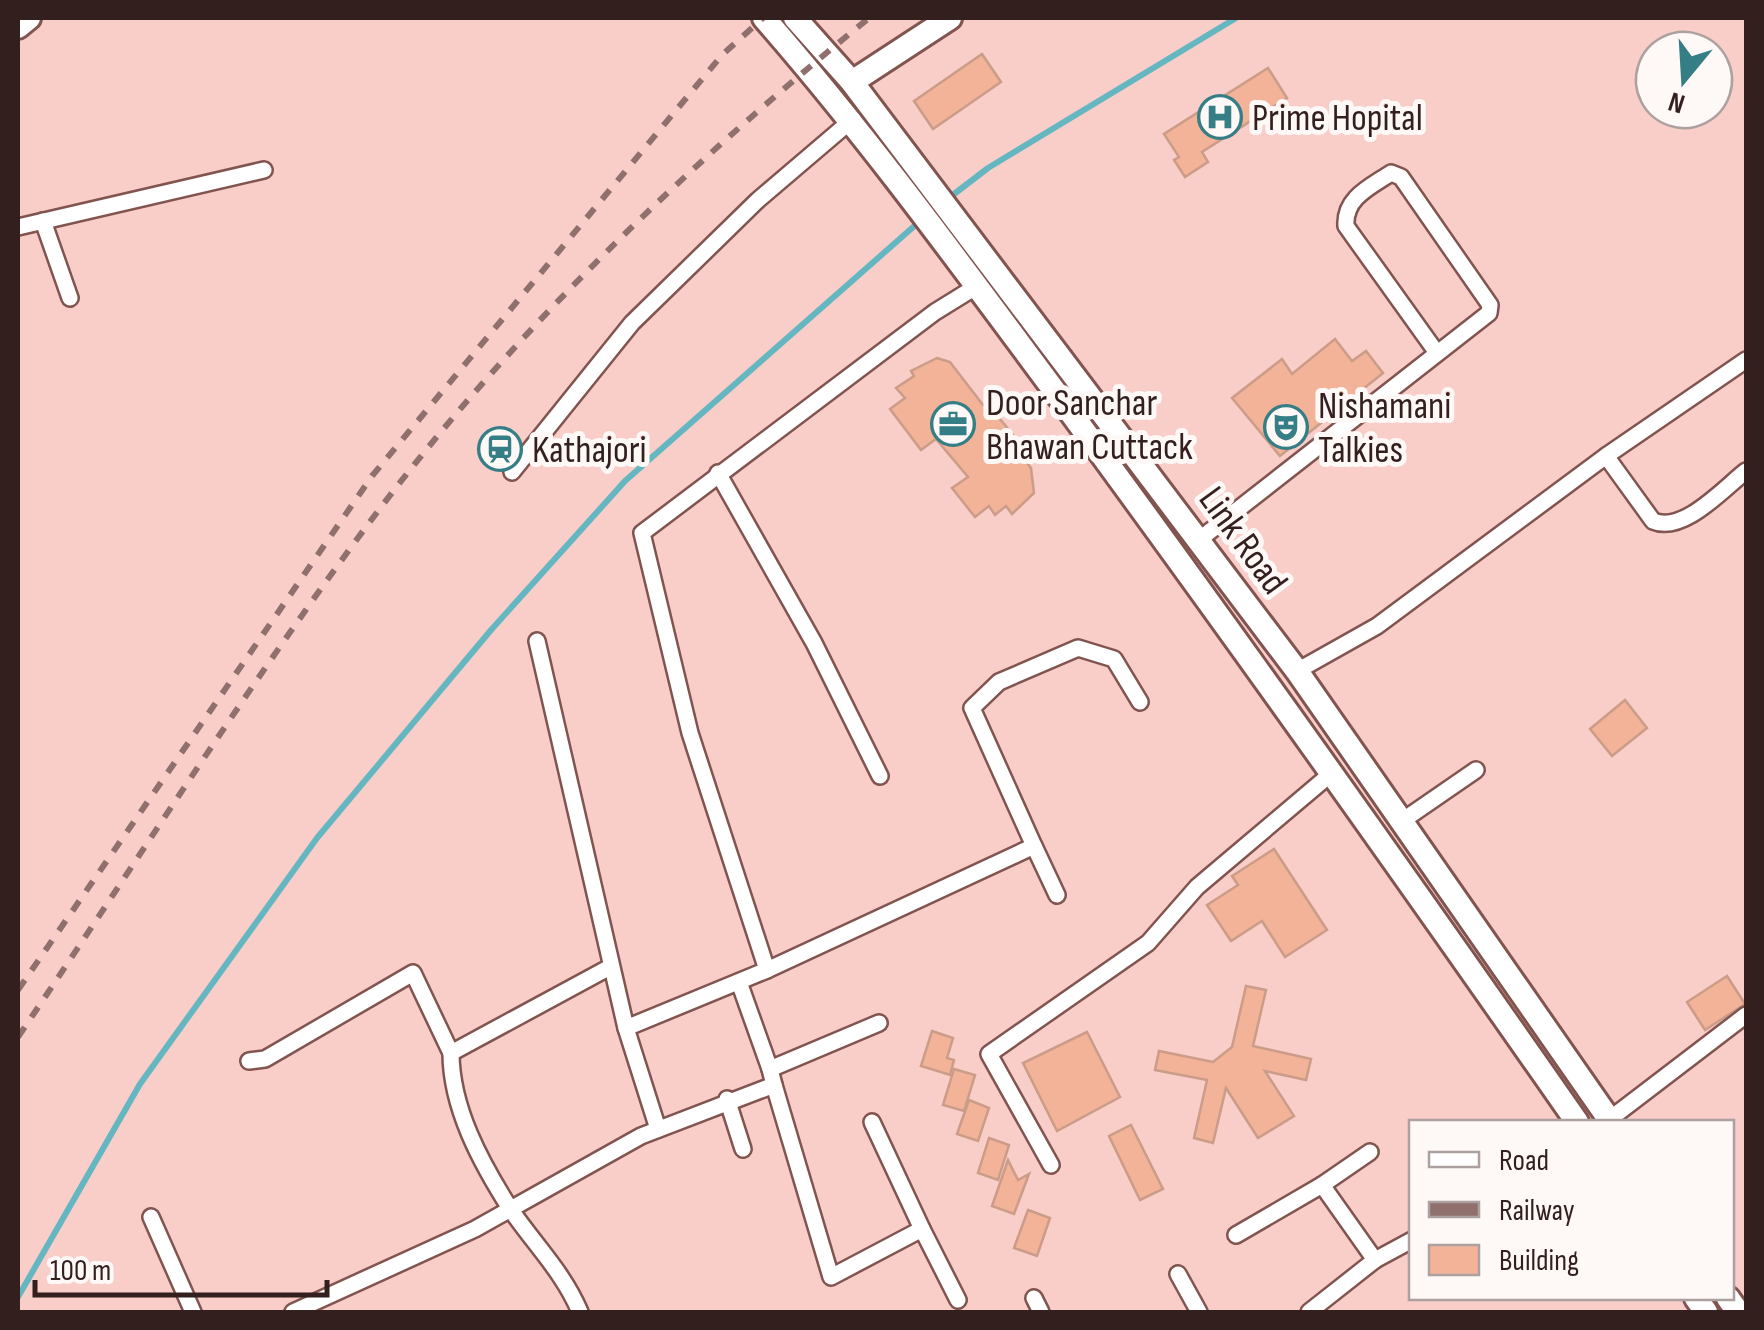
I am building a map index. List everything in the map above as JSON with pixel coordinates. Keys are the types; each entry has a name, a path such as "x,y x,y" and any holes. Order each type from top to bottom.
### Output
{"main road":[{"path":"18,27 29,18"},
{"name":"Link Road","path":"764,18 922,194"},
{"name":"Link Road","path":"795,18 852,82 922,194 957,241 1200,539 1297,671 1608,1120"},
{"path":"852,82 950,18"},
{"name":"Link Road","path":"957,241 977,286 1333,772 1576,1120"}],"street":[{"path":"512,472 632,322 758,200 853,119"},
{"path":"18,227 264,170"},
{"path":"1200,539 1487,316 1490,305 1402,177 1391,173 1353,200 1344,211 1346,226 1438,353"},
{"path":"43,221 70,298"},
{"path":"767,970 690,733 642,533 718,473 977,286"},
{"path":"1297,671 1377,626 1606,456 1746,360"},
{"path":"1606,456 1653,521 1663,526 1678,522 1746,471"},
{"path":"718,473 814,643 880,776"},
{"path":"536,640 610,966 658,1129"},
{"path":"1057,896 972,708 999,682 1078,648 1114,659 1140,702"},
{"path":"1402,821 1476,770"},
{"path":"1051,1164 989,1054 1148,942 1197,888 1333,772"},
{"path":"626,1028 767,970 1034,846"},
{"path":"451,1053 610,966"},
{"path":"249,1061 275,1053 413,973 451,1053 451,1081 460,1117 512,1210 568,1285 580,1312"},
{"path":"738,982 772,1077 831,1277 922,1230"},
{"path":"1610,1120 1746,1014"},
{"path":"292,1312 512,1210 658,1129 879,1023"},
{"path":"727,1099 743,1148"},
{"path":"872,1122 958,1300"},
{"path":"1236,1235 1370,1152"},
{"path":"1322,1185 1375,1260"},
{"path":"150,1217 193,1312"},
{"path":"1309,1312 1375,1260 1409,1242"},
{"path":"1178,1274 1199,1312"}],"building":[{"path":"982,54 1001,82 933,129 914,101"},
{"path":"1268,68 1287,98 1202,152 1208,162 1185,177 1174,160 1179,157 1164,134"},
{"name":"Nishamani Talkies","path":"1335,339 1352,361 1366,351 1383,373 1280,456 1232,398 1282,359 1292,374"},
{"name":"Door Sanchar Bhawan Cuttack","path":"937,358 950,362 983,405 987,403 1018,441 1013,445 1031,468 1034,493 1012,514 1006,506 995,515 989,506 975,517 952,488 968,477 936,439 921,450 890,409 905,398 896,388 914,376 911,371"},
{"path":"1625,700 1647,728 1612,756 1590,729"},
{"path":"1274,849 1327,930 1285,957 1262,921 1231,941 1207,905 1238,885 1232,876"},
{"path":"1727,976 1745,1004 1705,1030 1687,1002"},
{"path":"1246,986 1266,990 1253,1046 1311,1059 1306,1080 1265,1071 1294,1116 1258,1138 1226,1088 1213,1143 1194,1138 1207,1080 1155,1070 1159,1051 1213,1062 1232,1047"},
{"path":"932,1031 953,1038 947,1058 954,1060 950,1075 921,1066"},
{"path":"1087,1032 1120,1097 1057,1131 1023,1063"},
{"path":"954,1069 975,1075 964,1111 943,1105"},
{"path":"969,1100 989,1108 978,1141 957,1134"},
{"path":"1131,1125 1163,1189 1140,1200 1109,1136"},
{"path":"989,1138 1009,1145 998,1180 978,1173"},
{"path":"1008,1160 1018,1180 1029,1174 1014,1214 992,1206"},
{"path":"1028,1210 1050,1218 1037,1256 1014,1248"}],"waterway":[{"path":"945,201 988,168 1236,18"},
{"path":"18,1297 140,1084 317,838 491,630 625,481 920,221"}],"railway":[{"path":"18,990 372,476 722,55 763,18"},
{"path":"18,1037 278,649 424,453 481,385 603,255 733,133 869,18"}],"place":[{"name":"Prime Hopital","path":"1220,117"},
{"name":"Door Sanchar Bhawan Cuttack","path":"953,424"},
{"name":"Nishamani Talkies","path":"1286,427"},
{"name":"Kathajori","path":"500,449"}]}
